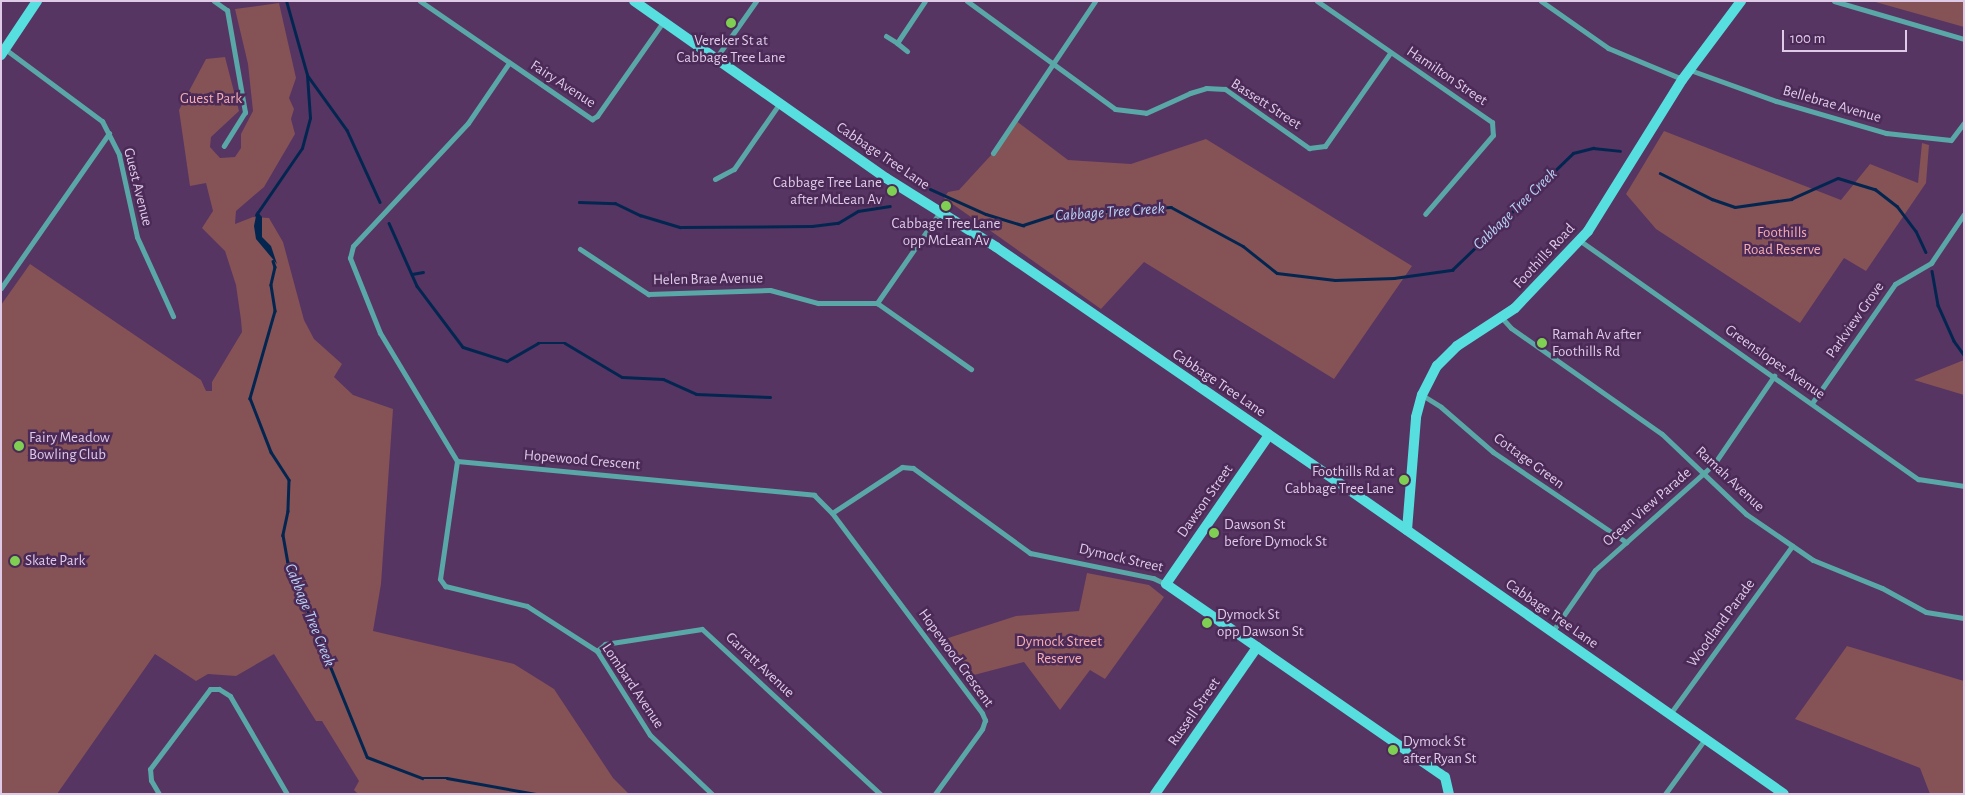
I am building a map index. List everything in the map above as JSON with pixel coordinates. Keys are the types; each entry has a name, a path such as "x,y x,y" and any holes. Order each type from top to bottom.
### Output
{"street":[{"path":"3,52 37,1"},
{"path":"214,1 227,10 245,112 224,146"},
{"name":"Fairy Avenue","path":"420,1 508,63 594,118 663,21"},
{"name":"Cabbage Tree Lane","path":"634,1 886,178 940,211 1269,435 1784,794"},
{"path":"716,58 756,1"},
{"path":"897,43 925,1"},
{"name":"Bassett Street","path":"967,1 1115,109 1146,113 1190,92 1206,88 1225,88 1309,148 1324,146 1390,53"},
{"path":"993,153 1095,1"},
{"name":"Hamilton Street","path":"1317,1 1492,122 1493,135 1425,214"},
{"path":"1541,1 1608,48 1682,80"},
{"name":"Foothills Road","path":"1406,530 1416,417 1422,395 1437,366 1448,354 1502,318 1579,240 1594,221 1682,80 1741,1"},
{"path":"1834,1 1964,39"},
{"path":"886,36 907,51"},
{"name":"Guest Avenue","path":"3,52 91,111 110,133 119,155 137,237 173,316"},
{"path":"457,461 380,333 350,258 353,246 468,123 508,63"},
{"name":"Bellebrae Avenue","path":"1690,70 1776,101 1886,133 1951,140 1964,123"},
{"path":"715,179 734,169 780,103"},
{"path":"1,288 110,133"},
{"path":"940,211 877,303 971,368"},
{"name":"Parkview Grove","path":"1812,403 1895,284 1931,263 1964,214"},
{"name":"Greenslopes Avenue","path":"1579,240 1918,479 1964,486"},
{"name":"Helen Brae Avenue","path":"580,249 648,294 770,290 818,303 877,303"},
{"name":"Ramah Avenue","path":"1502,318 1511,328 1662,434 1746,514 1813,560 1882,588 1926,612 1964,618"},
{"name":"Ocean View Parade","path":"1552,632 1595,570 1704,474 1774,376"},
{"name":"Cottage Green","path":"1422,395 1441,407 1492,452 1626,542"},
{"name":"Dawson Street","path":"1166,584 1269,435"},
{"name":"Hopewood Crescent","path":"457,461 814,495 832,513 982,713 985,720 982,729 935,794"},
{"name":"Lombard Avenue","path":"457,461 440,580 445,586 527,606 597,651 650,736 712,794"},
{"name":"Dymock Street","path":"832,513 902,468 913,468 1030,553 1152,578 1166,584 1445,777 1448,794"},
{"name":"Woodland Parade","path":"1670,714 1792,546"},
{"name":"Garratt Avenue","path":"597,651 605,644 702,629 880,794"},
{"name":"Russell Street","path":"1155,794 1257,647"},
{"path":"159,794 151,780 150,769 210,690 219,689 230,696 287,794"},
{"path":"1665,794 1705,739"}],"green space":[{"path":"1872,1 1964,1 1964,27"},
{"name":"Guest Park","path":"279,3 296,78 289,98 294,109 291,119 295,134 264,187 236,211 235,224 253,217 269,218 283,242 304,320 314,339 342,364 334,377 353,395 393,409 381,584 373,631 514,664 554,689 613,778 629,794 358,794 354,790 359,781 322,721 316,721 274,654 236,676 208,674 196,681 155,654 57,794 1,794 1,305 30,264 201,380 206,391 212,391 212,382 242,332 241,320 236,285 225,251 202,228 213,211 206,183 190,186 179,110 206,59 225,57 239,111 211,137 210,147 220,158 235,157 241,148 241,134 253,111 248,64 235,9"},
{"path":"1015,120 1068,160 1131,164 1206,139 1412,266 1334,379 1144,262 1101,309 944,198 948,192 959,190 993,153"},
{"name":"Foothills Road Reserve","path":"1664,131 1841,200 1870,164 1918,183 1922,143 1929,145 1926,183 1866,271 1844,258 1800,323 1656,229 1626,194"},
{"path":"1964,360 1964,395 1914,380"},
{"name":"Dymock Street Reserve","path":"1087,573 1149,585 1164,597 1105,679 1090,670 1060,710 1024,662 970,676 942,640 1016,616 1079,611"},
{"path":"1847,646 1964,681 1964,794 1930,794 1920,768 1795,719"}],"water":[{"path":"257,211 262,217 262,237 271,246 277,264 256,239 254,226"}],"waterway":[{"name":"Cabbage Tree Creek","path":"256,215 302,148 310,118 307,75 286,1"},
{"path":"308,76 347,130 380,202"},
{"name":"Cabbage Tree Creek","path":"930,189 986,214 1023,225 1057,214 1171,207 1243,246 1277,273 1335,280 1394,278 1452,270 1573,153 1593,148 1620,151"},
{"name":"Cabbage Tree Creek","path":"1660,173 1712,199 1735,207 1791,199 1838,178 1875,189 1897,206 1916,231 1926,252"},
{"name":"Cabbage Tree Creek","path":"579,202 615,203 640,215 680,227 812,226 838,223 858,211 890,206"},
{"path":"389,223 417,286 463,347 507,361 538,343 565,343 622,377 663,379 696,394 770,397"},
{"name":"Cabbage Tree Creek","path":"273,261 275,267 271,285 275,311 250,398 271,452 289,480 288,511 283,535 288,562 367,757 422,778 447,778 536,794"},
{"name":"Cabbage Tree Creek","path":"1932,271 1938,305 1954,341 1964,355"},
{"name":"Cabbage Tree Creek","path":"412,274 423,272"}],"place":[{"name":"Vereker St at Cabbage Tree Lane","path":"731,23"},
{"name":"Cabbage Tree Lane after McLean Av","path":"892,191"},
{"name":"Cabbage Tree Lane opp McLean Av","path":"946,206"},
{"name":"Ramah Av after Foothills Rd","path":"1542,343"},
{"name":"Fairy Meadow Bowling Club","path":"19,446"},
{"name":"Foothills Rd at Cabbage Tree Lane","path":"1404,480"},
{"name":"Dawson St before Dymock St","path":"1214,533"},
{"name":"Skate Park","path":"15,561"},
{"name":"Dymock St opp Dawson St","path":"1207,623"},
{"name":"Dymock St after Ryan St","path":"1393,750"}]}
